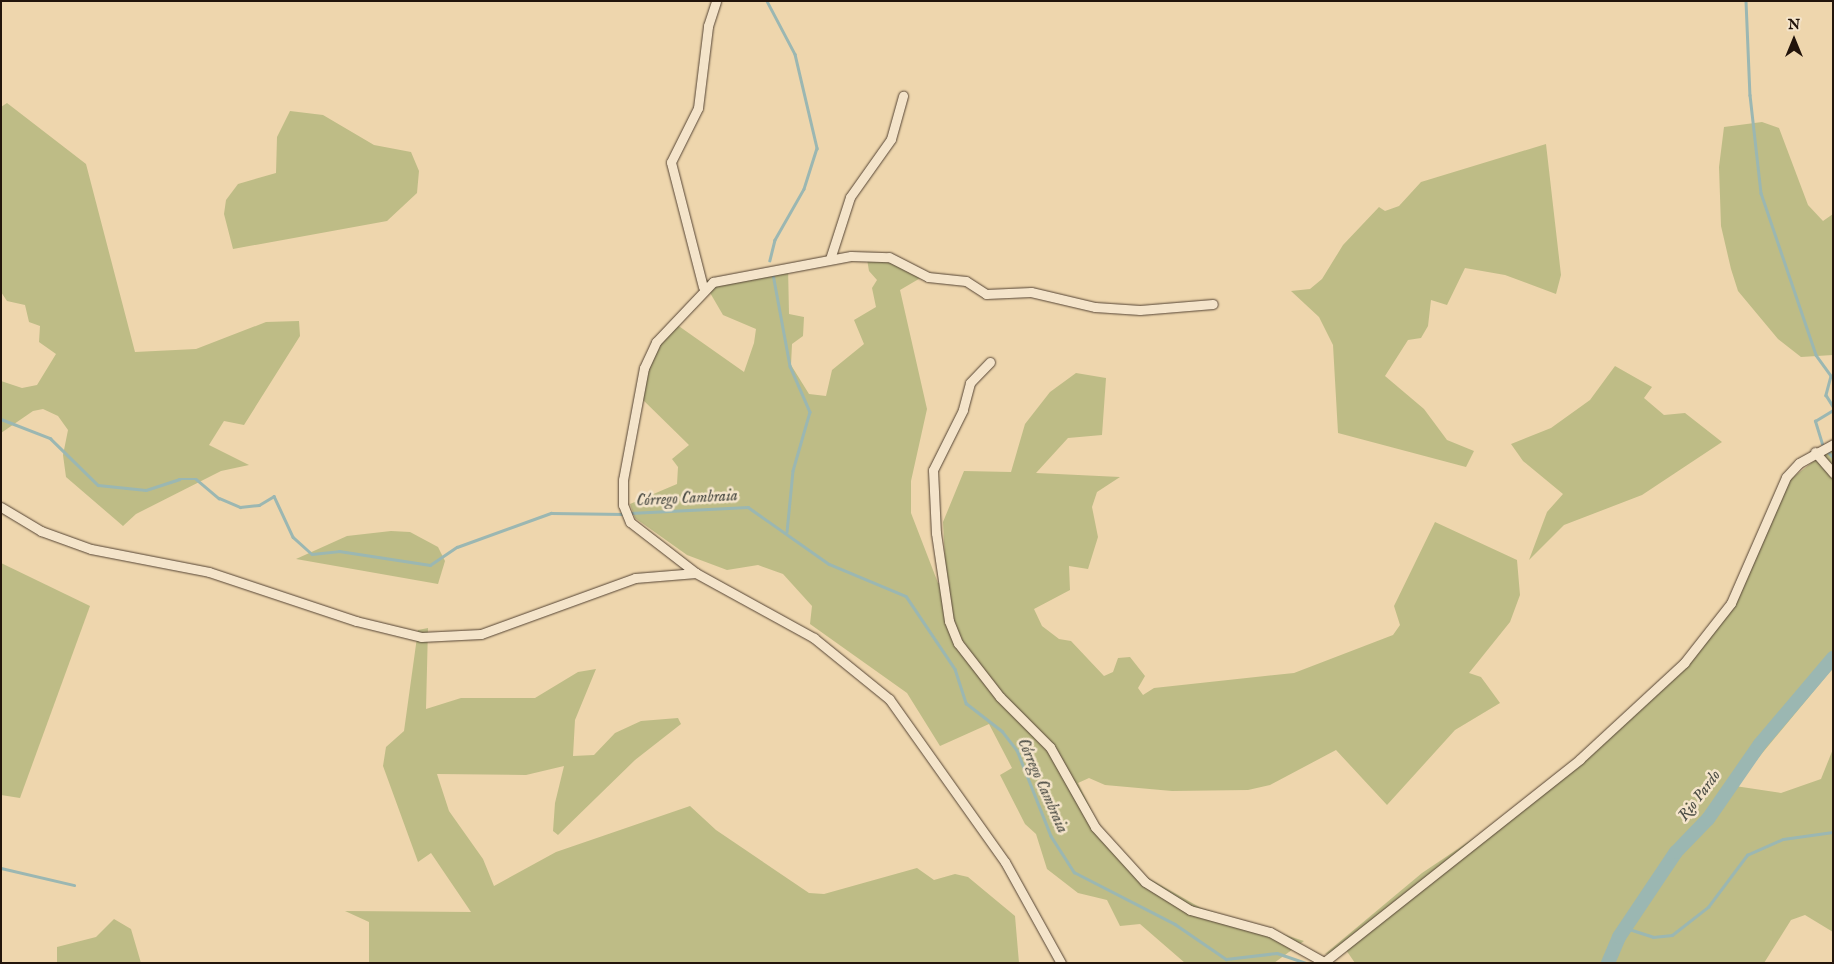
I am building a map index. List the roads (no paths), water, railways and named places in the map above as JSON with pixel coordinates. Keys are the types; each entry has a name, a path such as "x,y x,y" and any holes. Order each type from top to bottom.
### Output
{"street":[{"path":"704,287 671,162 698,108 708,26 716,1"},
{"path":"830,260 850,197 891,139 903,96"},
{"path":"1061,963 1004,862 889,699 814,638 696,573 630,522 624,509 623,480 650,352 704,287 721,278 830,260 889,257 928,277 966,281 986,294 1031,292 1095,307 1178,309 1213,304"},
{"path":"990,362 970,383 963,410 933,470 936,533 949,621 958,643 1000,697 1050,748 1096,827 1145,882 1190,910 1270,932 1323,963 1580,759 1684,662 1731,604 1786,477 1815,452 1833,444"},
{"path":"1815,452 1833,473"},
{"path":"1,507 42,531 91,549 209,572 356,621 421,636 481,634 635,578 696,573"}],"waterway":[{"path":"767,1 795,54 817,148 804,189 775,240 770,260"},
{"path":"1746,1 1750,95 1761,193 1816,355 1831,376 1826,395 1833,406"},
{"path":"773,274 790,366 810,412 793,471 787,532"},
{"path":"1822,444 1815,421 1833,410"},
{"name":"Córrego Cambraia","path":"1,419 50,438 98,485 146,490 179,479 196,479 219,498 240,507 259,505 274,496 293,537 312,554 339,551 430,565 457,547 551,513 624,514"},
{"path":"1829,453 1833,457"},
{"name":"Córrego Cambraia","path":"630,513 748,507 829,564 906,596 955,669 966,703 1002,731 1017,750 1051,836 1074,872 1175,924 1226,959 1277,953 1306,963"},
{"name":"Rio Pardo","path":"1608,963 1619,937 1676,852 1708,819 1760,744 1833,658"},
{"path":"1626,928 1653,937 1672,935 1708,907 1747,855 1783,839 1833,832"},
{"path":"1,868 74,885"}]}
